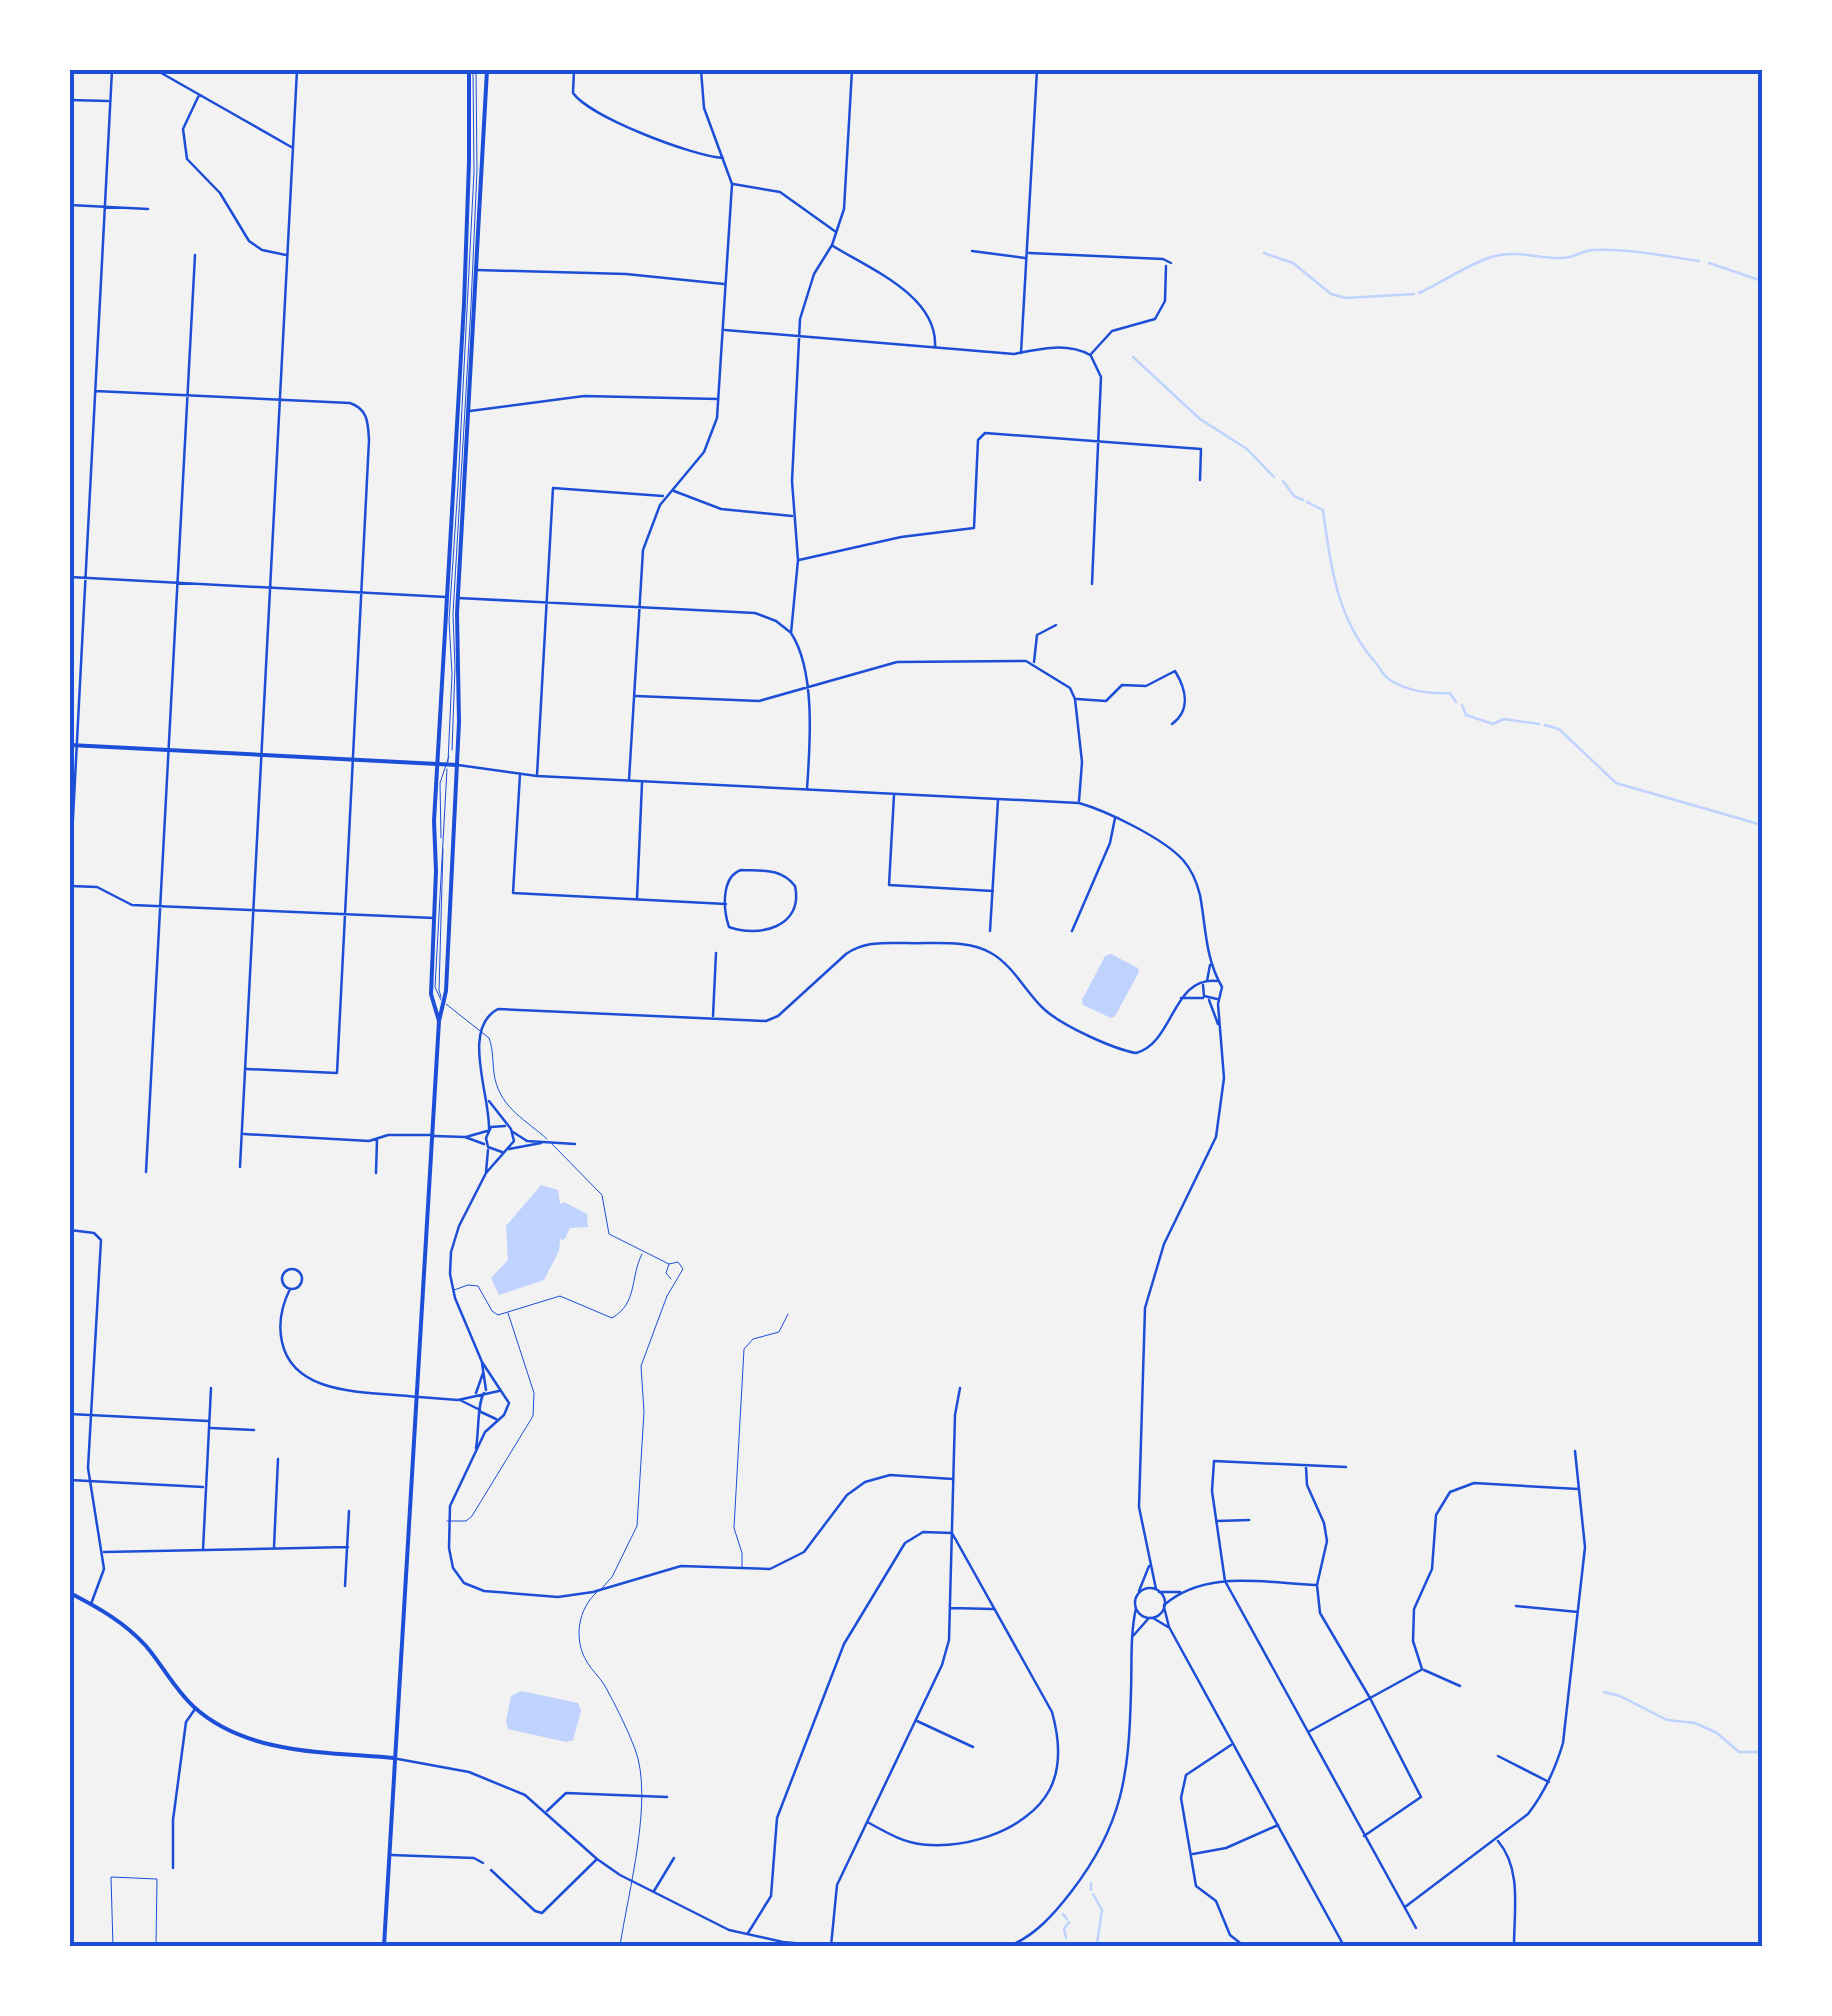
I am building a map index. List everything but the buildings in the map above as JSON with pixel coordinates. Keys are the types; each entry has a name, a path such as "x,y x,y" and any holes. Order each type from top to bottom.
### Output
{"main road":[{"path":"439,1021 431,994 436,763 464,304 472,70"},
{"path":"384,1946 439,1021 445,1003 457,765 458,598 486,70"},
{"path":"73,745 457,765"},
{"path":"70,1593 108,1612 144,1644 196,1709 240,1735 286,1749 394,1758"}],"street":[{"path":"70,875 73,745 86,578 112,70"},
{"path":"156,70 293,148"},
{"path":"240,1168 297,70"},
{"path":"574,70 573,92 586,105 666,144 724,158"},
{"path":"629,780 643,550 665,496 704,452 717,418 719,399 732,184 704,108 701,70"},
{"path":"791,633 798,560 792,481 799,337 805,296 832,245 844,209 852,70"},
{"path":"1009,70 1037,71 1021,353"},
{"path":"199,95 183,129 186,159 220,193 248,241 262,250 288,255"},
{"path":"70,100 111,101"},
{"path":"732,184 780,192 837,233"},
{"path":"70,204 148,209"},
{"path":"832,245 915,299 936,336 935,349"},
{"path":"972,250 1163,259 1169,263 1164,301 1155,319 1112,331 1090,355"},
{"path":"146,1172 195,255"},
{"path":"476,270 626,274 726,284"},
{"path":"723,330 935,349 1021,353 1042,348 1090,355 1101,377 1092,584"},
{"path":"96,391 350,403 364,411 368,440 337,1074 246,1069"},
{"path":"470,411 584,396 719,399"},
{"path":"798,560 900,537 974,528 980,436 985,433 1201,448 1200,480"},
{"path":"537,776 553,488 665,496"},
{"path":"673,490 722,509 794,516"},
{"path":"70,577 446,597"},
{"path":"458,598 755,613 776,621 791,633 799,650 810,735 807,789"},
{"path":"1034,664 1037,636 1056,625"},
{"path":"634,696 758,701 897,662 1034,664 1070,688 1075,699 1082,762 1079,803"},
{"path":"1075,699 1106,700 1122,685 1146,686 1175,671 1186,697 1180,718 1172,724"},
{"path":"457,765 537,776 1079,803 1166,846 1191,871 1200,895 1210,964 1222,990 1219,997 1224,1078 1216,1137 1164,1244 1145,1308 1139,1507 1150,1565 1169,1628 1344,1946"},
{"path":"520,773 512,893 726,904"},
{"path":"637,899 642,781"},
{"path":"894,794 889,886 992,891"},
{"path":"990,931 998,799"},
{"path":"1072,932 1110,842 1115,818"},
{"path":"733,872 776,872 787,876 796,886 797,895 784,924 769,931 729,927 726,904 727,881 733,872"},
{"path":"70,886 97,887 132,905 434,918"},
{"path":"486,1173 489,1102 481,1067 480,1030 490,1014 508,1008 772,1019 851,950 881,943 967,945 990,952 1046,1011 1133,1052 1156,1044 1180,998 1205,982 1219,982"},
{"path":"713,1019 716,953"},
{"path":"1210,964 1202,991 1220,1030"},
{"path":"1180,998 1219,997"},
{"path":"475,1454 479,1402 485,1393 482,1364 450,1274 453,1244 486,1173 514,1141 511,1130 489,1102"},
{"path":"465,1138 501,1124 527,1141 575,1144"},
{"path":"242,1134 369,1141 388,1135 465,1138 498,1152 544,1143"},
{"path":"376,1173 378,1138"},
{"path":"70,1230 94,1233 101,1240 89,1481 103,1577 92,1604"},
{"path":"292,1268 302,1278 299,1286 290,1289 282,1279 286,1270 292,1268"},
{"path":"290,1289 280,1320 282,1345 294,1369 314,1382 458,1400 492,1419 502,1417"},
{"path":"482,1364 505,1394 508,1406 485,1432 452,1500 447,1521 452,1562 458,1577 469,1586 546,1597 600,1590 669,1568 704,1565 770,1569 796,1558 812,1544 847,1496 871,1480 890,1475 953,1479"},
{"path":"476,1395 482,1382 482,1364"},
{"path":"202,1550 211,1388"},
{"path":"394,1758 486,1778 525,1795 596,1859 692,1913 747,1934 829,1946 838,1885 942,1665 949,1640 955,1415 960,1388"},
{"path":"458,1400 497,1390 505,1394"},
{"path":"70,1414 210,1421"},
{"path":"209,1428 254,1430"},
{"path":"1404,1908 1528,1814 1549,1782 1563,1743 1585,1547 1575,1451"},
{"path":"274,1548 278,1459"},
{"path":"1346,1467 1214,1461 1216,1521 1226,1581 1416,1928"},
{"path":"1306,1465 1306,1485 1324,1523 1327,1540 1318,1585 1320,1612 1421,1797 1364,1836"},
{"path":"70,1480 206,1487"},
{"path":"1460,1686 1422,1669 1413,1641 1414,1609 1432,1569 1436,1515 1450,1492 1474,1483 1578,1489"},
{"path":"346,1586 350,1511"},
{"path":"1216,1521 1249,1520"},
{"path":"747,1934 771,1896 777,1818 844,1644 905,1543 923,1532 952,1532"},
{"path":"868,1822 910,1842 946,1845 976,1839 1028,1815 1049,1791 1057,1769 1058,1733 1052,1712 952,1532"},
{"path":"102,1552 348,1547"},
{"path":"1009,1946 1031,1936 1063,1902 1103,1848 1116,1814 1130,1738 1132,1637 1138,1593 1150,1565"},
{"path":"1132,1637 1182,1592 1206,1582 1318,1585"},
{"path":"1138,1593 1147,1588 1182,1592"},
{"path":"1516,1606 1578,1612"},
{"path":"950,1608 994,1609"},
{"path":"1136,1608 1169,1628"},
{"path":"1308,1732 1422,1669"},
{"path":"172,1868 186,1722 196,1709"},
{"path":"916,1720 973,1747"},
{"path":"1233,1745 1186,1774 1182,1798 1196,1886 1216,1900 1230,1935 1244,1946"},
{"path":"1498,1756 1549,1782"},
{"path":"546,1811 566,1794 666,1797"},
{"path":"1191,1854 1226,1848 1278,1825"},
{"path":"1497,1840 1511,1860 1514,1874 1514,1946"},
{"path":"388,1854 474,1858 483,1863"},
{"path":"653,1892 674,1858"},
{"path":"491,1870 542,1913 596,1859"}],"lane":[{"path":"472,70 477,170 453,614 454,739 440,784 442,843 435,986 437,996 492,1044 496,1080 504,1100 600,1193 607,1232 668,1264 675,1262 683,1267 681,1276 674,1280 641,1366 644,1412 638,1526 614,1574 582,1612 581,1648 587,1663 606,1687 633,1744 641,1774 642,1796 620,1946"},
{"path":"453,1290 476,1285 493,1313 500,1316 560,1296 606,1317 615,1317 624,1310 634,1288 643,1251"},
{"path":"668,1264 666,1272 674,1280"},
{"path":"447,1521 462,1522 472,1516 533,1416 534,1392 508,1313"},
{"path":"742,1569 742,1553 734,1528 744,1353 752,1339 779,1332 788,1314"},
{"path":"113,1946 110,1878 157,1879 156,1946"}],"water":[{"path":"1111,954 1139,972 1111,1018 1083,1005 1082,1000 1105,956"},
{"path":"541,1185 558,1190 560,1204 564,1202 587,1214 588,1227 570,1228 564,1240 560,1239 559,1251 544,1280 499,1295 491,1278 508,1260 506,1226"},
{"path":"521,1691 578,1703 581,1711 573,1740 566,1742 508,1729 511,1696"}],"waterway":[{"path":"1419,293 1476,263 1503,254 1563,258 1605,250 1699,261"},
{"path":"1264,253 1293,263 1331,294 1346,298 1414,294"},
{"path":"1709,263 1762,281"},
{"path":"1133,357 1200,419 1247,449 1274,477"},
{"path":"1283,481 1294,496 1303,500"},
{"path":"1307,502 1323,510 1337,591 1363,646 1390,680 1420,691 1450,693 1456,702"},
{"path":"1462,705 1466,715 1493,724 1504,719 1539,724"},
{"path":"1545,725 1559,729 1616,783 1762,825"},
{"path":"1604,1692 1667,1720 1695,1723 1717,1733 1739,1752 1762,1752"},
{"path":"1091,1883 1091,1890"},
{"path":"1093,1894 1102,1910 1097,1944"},
{"path":"1063,1914 1067,1919"},
{"path":"1066,1938 1064,1929 1069,1922"}]}
